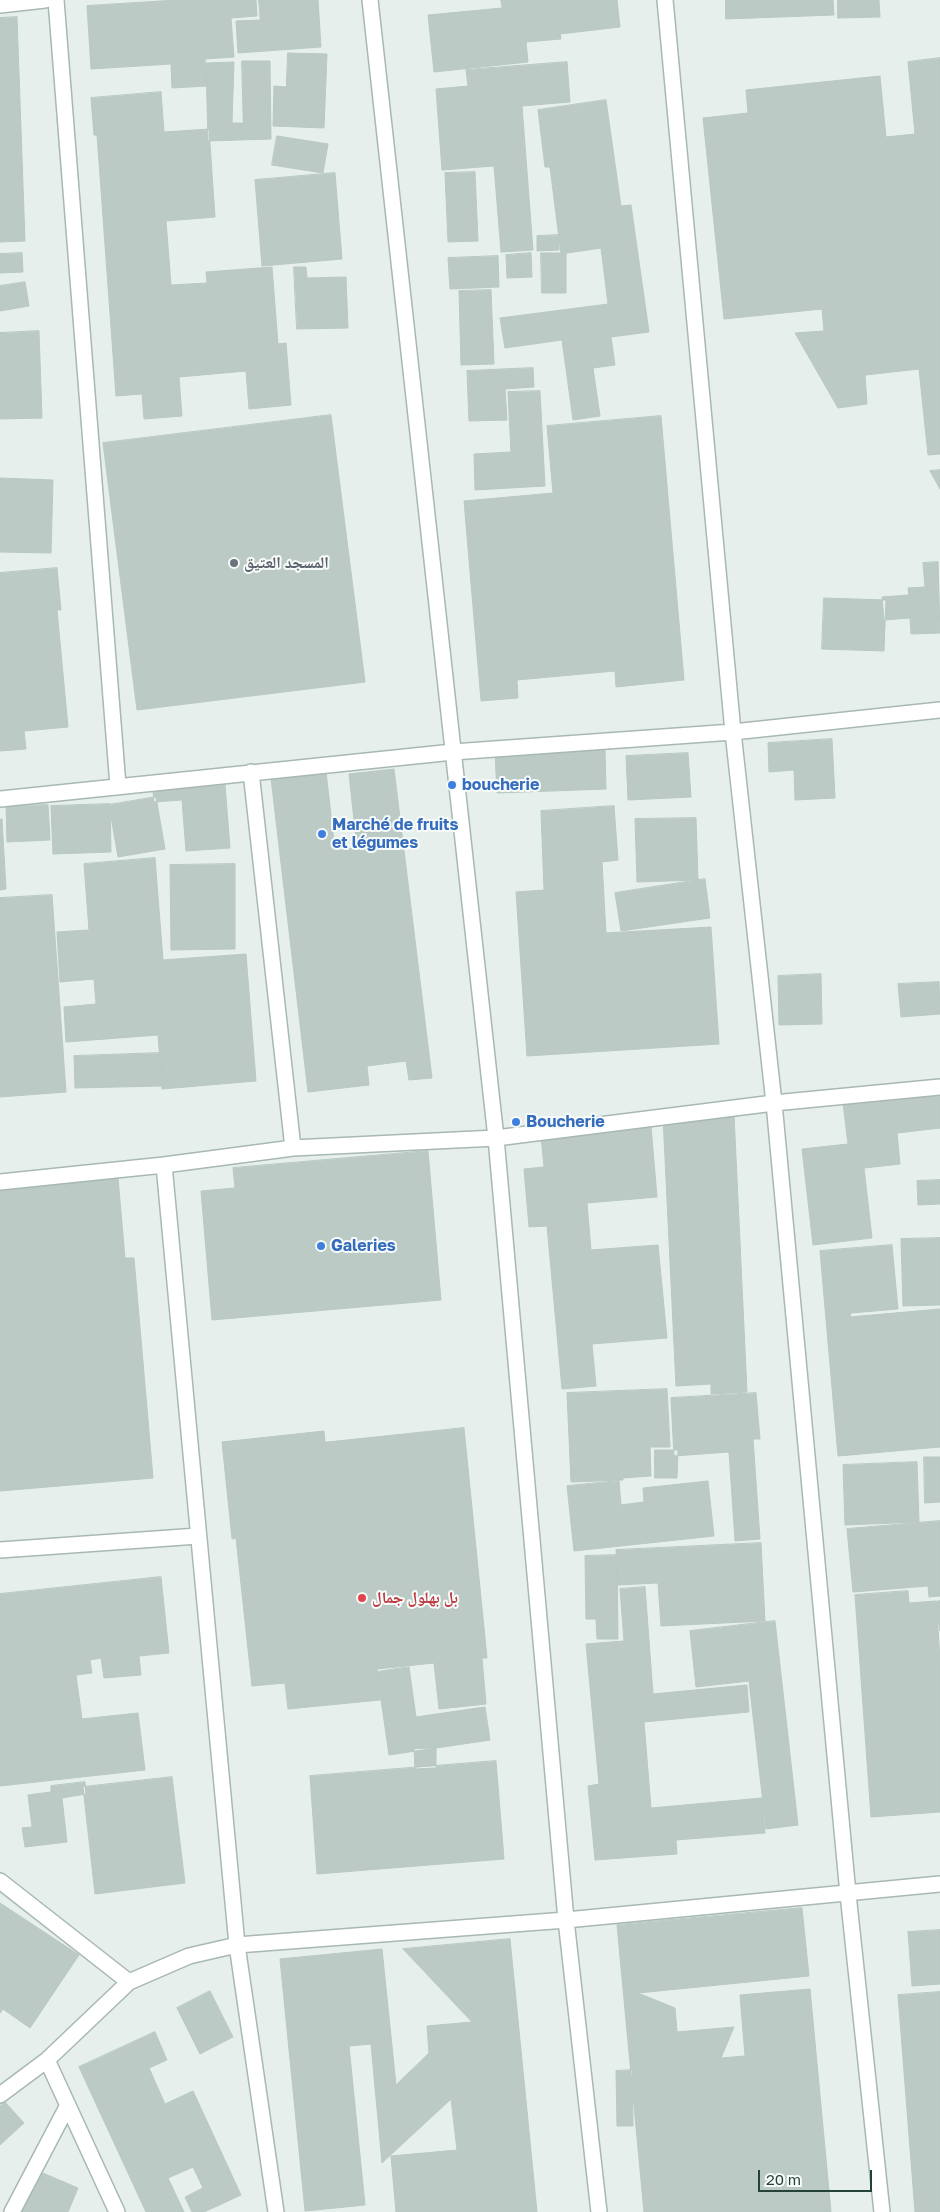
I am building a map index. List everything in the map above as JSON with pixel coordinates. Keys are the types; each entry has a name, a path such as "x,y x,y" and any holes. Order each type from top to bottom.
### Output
{"street":[{"path":"0,5 45,0"},
{"path":"56,0 118,786"},
{"path":"370,0 496,1138 566,1920 599,2212"},
{"path":"665,0 734,732 774,1103 848,1894 882,2212"},
{"path":"0,799 454,752 734,732 940,710"},
{"path":"251,772 293,1148"},
{"path":"0,1182 164,1165 293,1148 496,1138 774,1103 940,1087"},
{"path":"164,1165 237,1945 276,2212"},
{"path":"0,1550 198,1536"},
{"path":"0,1881 128,1982"},
{"path":"0,2095 47,2060 128,1982 189,1956 237,1945 566,1920 940,1884"},
{"path":"47,2060 116,2212"},
{"path":"12,2212 68,2105"}],"building":[{"path":"177,0 256,0 257,16 231,18 234,57 205,59 207,86 172,88 171,64 91,69 87,6"},
{"path":"259,0 318,0 321,47 238,53 236,21 260,20"},
{"path":"501,0 617,0 620,27 560,34 561,39 526,42 528,62 434,72 428,15 502,8"},
{"path":"726,0 833,0 834,15 726,19"},
{"path":"838,0 879,0 880,17 838,18"},
{"path":"17,17 25,241 0,242 0,18"},
{"path":"288,53 327,54 324,128 273,126 274,86 286,87"},
{"path":"940,58 940,454 928,455 919,369 865,375 867,404 838,408 795,333 824,331 822,309 724,319 703,118 748,113 746,90 880,76 886,137 915,134 908,62"},
{"path":"242,61 270,61 271,139 208,141 206,63 234,62 232,123 243,123"},
{"path":"567,62 570,102 522,106 533,250 501,252 494,166 442,170 436,89 468,86 466,70"},
{"path":"161,92 164,132 209,129 215,217 166,221 171,285 207,283 206,272 272,267 278,344 286,343 291,405 249,409 246,371 179,377 182,416 144,419 142,394 116,396 97,135 94,135 91,98"},
{"path":"606,100 621,206 631,205 649,332 611,337 615,365 593,368 600,416 573,420 562,340 505,348 500,318 608,304 601,248 561,254 550,167 545,167 538,110"},
{"path":"277,136 328,144 323,173 272,165"},
{"path":"475,172 478,241 448,242 445,173"},
{"path":"335,173 342,259 262,266 255,180"},
{"path":"559,235 559,250 537,251 537,236"},
{"path":"22,253 23,272 0,273 0,254"},
{"path":"531,253 532,277 507,278 506,255"},
{"path":"541,253 566,253 566,293 542,293"},
{"path":"498,256 499,287 450,289 448,258"},
{"path":"294,267 306,267 307,278 346,277 348,328 297,329"},
{"path":"25,282 29,306 0,311 0,286"},
{"path":"491,290 494,364 461,365 459,291"},
{"path":"39,331 42,418 0,419 0,333"},
{"path":"533,368 534,387 505,389 507,420 469,421 467,371"},
{"path":"540,391 545,486 475,490 474,454 511,452 508,392"},
{"name":"المسجد العتيق","path":"331,415 365,682 137,710 103,443"},
{"path":"661,416 684,680 616,687 615,671 517,680 518,698 481,701 464,501 553,493 547,426"},
{"path":"940,470 940,489 930,471"},
{"path":"0,478 53,480 51,553 0,552"},
{"path":"938,562 940,633 911,634 910,618 884,620 882,597 909,595 908,588 925,587 923,563"},
{"path":"57,568 61,610 57,610 68,727 24,731 26,749 0,751 0,573"},
{"path":"824,598 886,600 884,651 822,649"},
{"path":"832,739 835,798 795,800 794,770 769,772 768,743"},
{"path":"605,750 606,789 497,793 495,753"},
{"path":"688,753 691,797 628,800 626,756"},
{"path":"325,763 335,850 357,848 349,774 394,769 432,1078 409,1080 406,1061 367,1066 369,1085 308,1092 270,770"},
{"path":"225,785 230,848 186,851 182,800 154,802 153,790"},
{"path":"156,797 165,849 118,857 109,805"},
{"path":"110,804 111,852 53,854 51,806"},
{"path":"48,805 50,840 7,842 6,806"},
{"path":"614,806 618,860 602,862 606,933 711,927 719,1044 527,1056 516,892 544,890 541,811"},
{"path":"696,818 698,880 637,882 635,819"},
{"path":"2,819 6,889 0,890 0,820"},
{"path":"155,858 163,960 246,954 256,1081 162,1089 158,1035 66,1042 64,1007 96,1004 94,979 60,982 57,932 89,930 84,864"},
{"path":"235,864 235,949 171,950 170,865"},
{"path":"705,879 710,918 621,931 615,893"},
{"path":"52,895 66,1092 0,1097 0,898"},
{"path":"821,974 822,1024 779,1025 778,976"},
{"path":"939,982 940,1014 901,1017 898,984"},
{"path":"160,1053 161,1086 75,1088 74,1056"},
{"path":"940,1093 940,1128 897,1133 900,1164 864,1168 872,1238 813,1245 802,1149 848,1144 843,1103"},
{"path":"734,1114 747,1392 711,1394 711,1384 676,1386 663,1117"},
{"path":"651,1126 657,1197 587,1203 591,1250 658,1245 667,1338 592,1344 596,1386 562,1389 547,1226 529,1227 524,1169 544,1167 541,1136"},
{"name":"Galeries","path":"428,1151 441,1300 212,1320 201,1191 235,1188 233,1168"},
{"path":"118,1178 125,1258 134,1258 153,1478 0,1491 0,1188"},
{"path":"940,1180 940,1204 918,1205 917,1181"},
{"path":"940,1238 940,1305 903,1306 901,1239"},
{"path":"892,1245 898,1309 851,1313 850,1317 940,1309 940,1447 838,1456 820,1251"},
{"path":"667,1389 670,1447 650,1447 651,1476 623,1478 623,1480 571,1482 567,1393"},
{"path":"756,1393 760,1439 753,1439 760,1539 735,1541 729,1452 674,1456 671,1398"},
{"name":"بل بهلول جمال","path":"464,1428 487,1658 482,1658 486,1704 439,1709 434,1663 377,1669 380,1700 288,1709 285,1683 252,1686 236,1538 232,1539 222,1442 324,1431 325,1442"},
{"path":"655,1450 678,1450 677,1478 655,1478"},
{"path":"924,1457 940,1457 940,1502 925,1503"},
{"path":"917,1462 919,1522 845,1525 843,1465"},
{"path":"619,1481 621,1505 644,1502 643,1488 708,1481 714,1536 574,1551 567,1486"},
{"path":"940,1521 940,1596 929,1597 928,1586 853,1592 847,1529"},
{"path":"761,1543 765,1621 661,1626 658,1583 618,1585 616,1550"},
{"path":"617,1555 618,1639 597,1639 596,1619 586,1619 585,1556"},
{"path":"161,1577 169,1653 139,1656 141,1675 104,1678 101,1658 90,1660 92,1673 76,1675 82,1719 138,1713 145,1770 0,1786 0,1594"},
{"path":"645,1587 653,1694 747,1685 749,1712 644,1722 651,1808 762,1798 765,1833 676,1840 677,1854 595,1860 588,1786 599,1784 586,1644 624,1641 620,1589"},
{"path":"908,1591 909,1603 936,1601 940,1659 940,1812 871,1817 855,1595"},
{"path":"940,1601 940,1631 935,1602"},
{"path":"775,1621 798,1825 766,1829 749,1681 696,1687 690,1631"},
{"path":"409,1667 416,1717 485,1707 490,1740 389,1755 377,1672"},
{"path":"436,1748 436,1768 415,1769 414,1749"},
{"path":"496,1761 504,1859 317,1874 310,1776"},
{"path":"172,1777 185,1883 95,1894 83,1787"},
{"path":"85,1782 86,1794 62,1798 67,1842 25,1847 22,1828 32,1827 28,1795 51,1792 51,1786"},
{"path":"0,1903 79,1955 30,2028 3,2009 0,2013"},
{"path":"802,1908 809,1976 638,1993 675,2008 677,2032 734,2027 721,2058 745,2056 740,1995 810,1989 831,2212 644,2212 617,1925"},
{"path":"940,1930 940,1984 912,1986 908,1932"},
{"path":"510,1939 537,2212 396,2212 391,2156 457,2150 451,2099 382,2163 371,2044 349,2046 365,2205 305,2211 280,1959 382,1949 396,2085 429,2053 427,2026 472,2022 403,1949"},
{"path":"210,1991 233,2037 200,2054 177,2008"},
{"path":"940,1992 940,2212 915,2212 898,1995"},
{"path":"155,2032 167,2060 149,2068 165,2104 193,2091 241,2195 204,2212 192,2212 185,2197 203,2188 193,2167 168,2178 184,2212 146,2212 79,2067"},
{"path":"632,2070 633,2126 617,2126 616,2071"},
{"path":"5,2102 24,2123 0,2145 0,2106"},
{"path":"38,2171 78,2188 68,2212 20,2212"}],"place":[{"name":"المسجد العتيق","path":"234,563"},
{"name":"boucherie","path":"452,785"},
{"name":"Marché de fruits et légumes","path":"322,834"},
{"name":"Boucherie","path":"516,1122"},
{"name":"Galeries","path":"321,1246"},
{"name":"بل بهلول جمال","path":"362,1598"}]}
